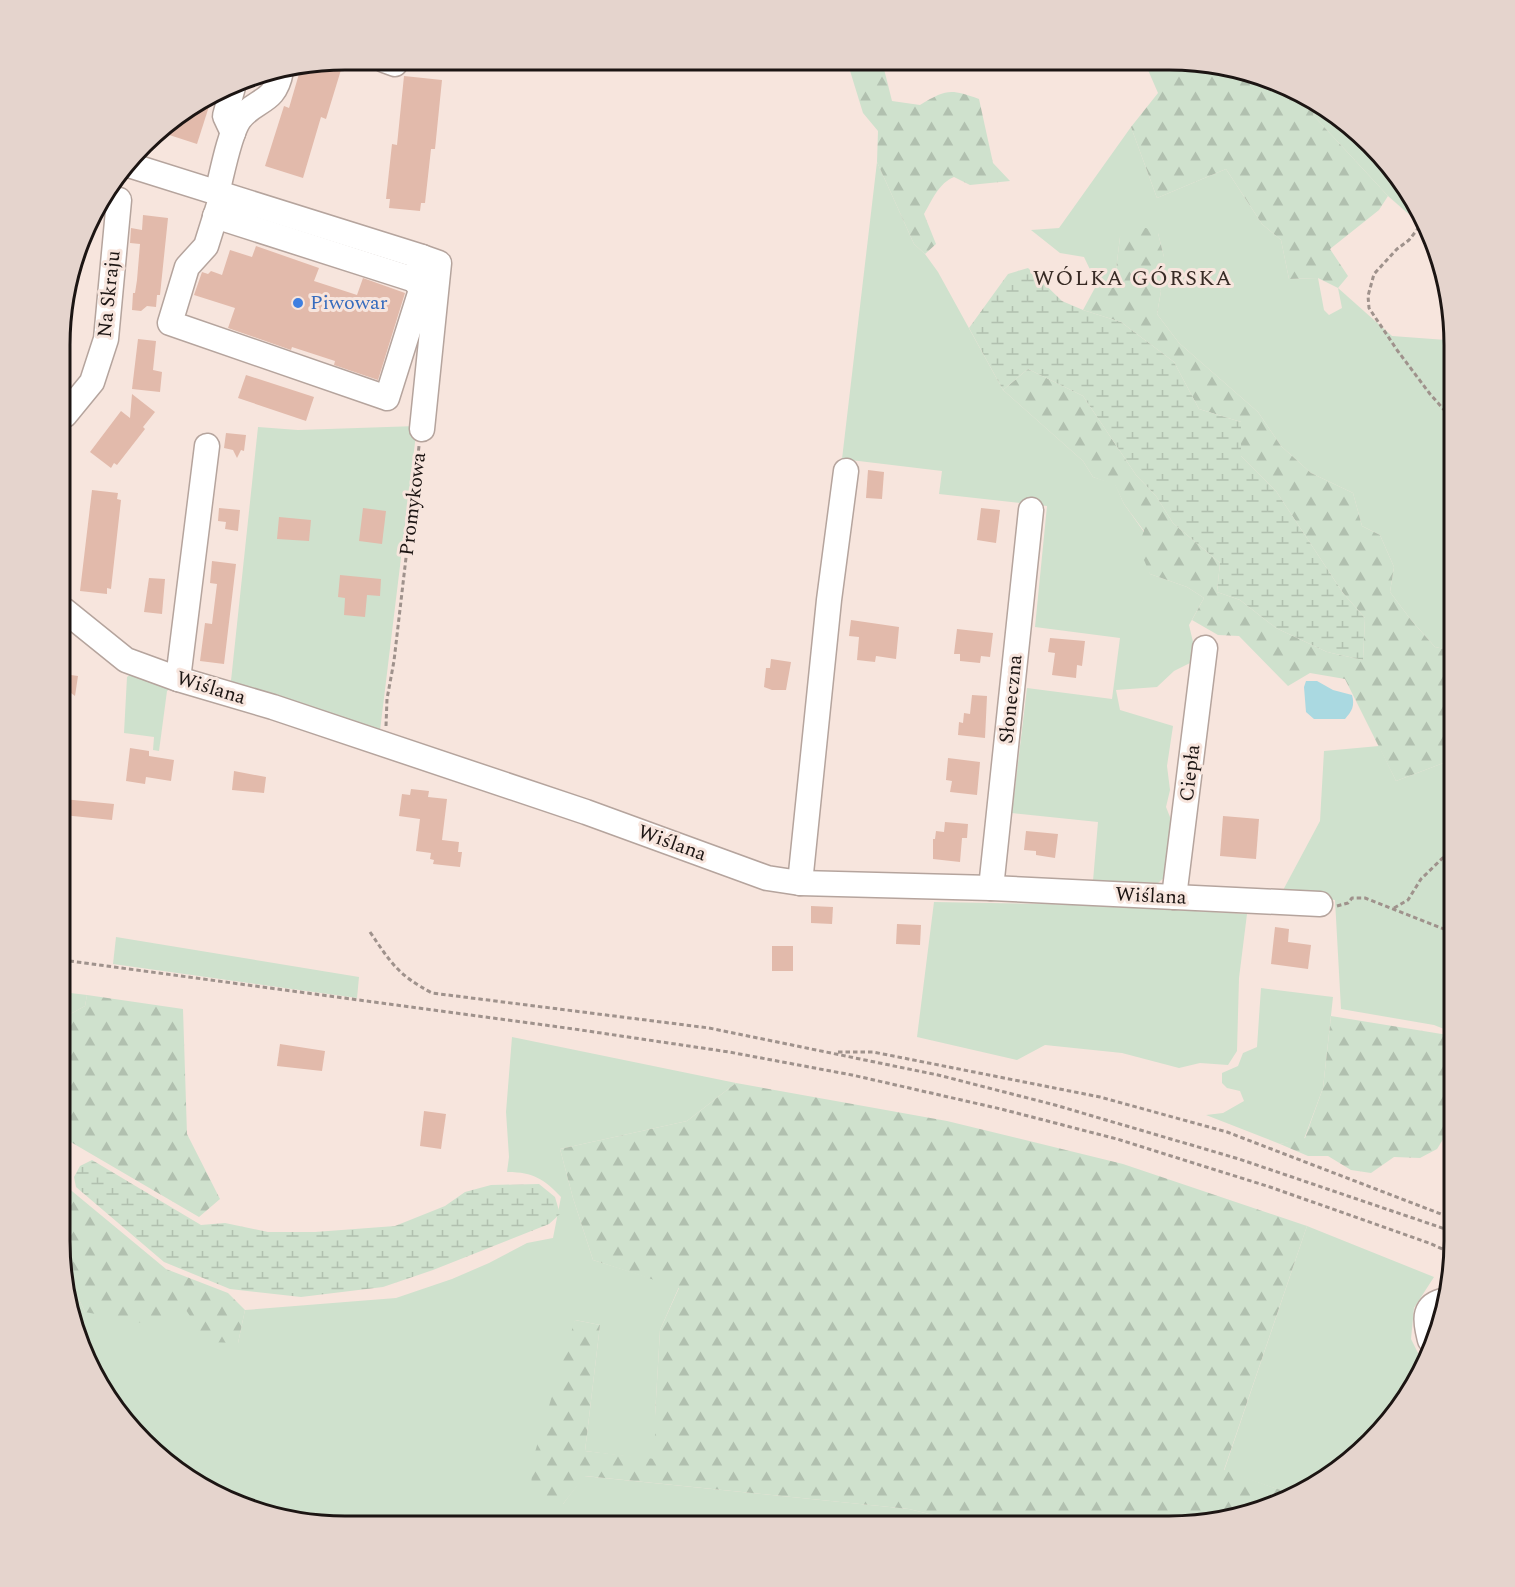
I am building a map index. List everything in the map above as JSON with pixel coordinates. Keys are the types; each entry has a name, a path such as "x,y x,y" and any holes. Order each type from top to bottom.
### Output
{"street":[{"path":"136,168 218,201 415,280 421,290 387,398 170,323 187,267 206,246 218,201 233,133 239,120 273,92 278,79"},
{"path":"231,96 225,116 233,133"},
{"name":"Na Skraju","path":"70,408 92,382 106,339 119,200"},
{"path":"218,201 431,260 415,280"},
{"name":"Promykowa","path":"422,429 431,260"},
{"path":"178,679 207,446"},
{"path":"800,883 829,600 846,471"},
{"name":"Słoneczna","path":"991,888 1031,510"},
{"name":"Wiślana","path":"70,615 126,660 586,812 767,878 800,883 991,888 1320,904"},
{"name":"Ciepła","path":"1174,897 1205,648"},
{"path":"1428,1335 1425,1323 1427,1311 1437,1303"}],"path":[{"path":"1418,228 1374,274 1368,296 1370,308 1397,350 1444,410"},
{"name":"Promykowa","path":"386,745 387,699 394,661 422,429"},
{"path":"1394,909 1408,900 1421,879 1444,857"},
{"path":"1320,904 1341,906 1352,898 1365,898 1444,929"},
{"path":"370,932 396,969 409,981 432,993 708,1028 938,1074 1239,1159 1444,1229"},
{"path":"70,961 574,1029 729,1052 852,1075 1001,1108 1117,1139 1270,1187 1444,1250"},
{"path":"830,1052 873,1052 1100,1097 1227,1132 1444,1215"}],"green space":[{"path":"850,70 884,70 892,101 920,105 949,92 979,99 993,163 1010,181 970,185 954,177 944,183 936,192 924,214 936,244 925,254 914,244 877,162 878,131 863,113"},
{"path":"1148,70 1206,73 1241,80 1275,91 1314,112 1313,115 1388,196 1379,210 1330,249 1348,276 1338,288 1318,278 1289,279 1281,240 1262,224 1226,169 1157,198 1131,127 1158,93"},
{"path":"1314,112 1337,127 1364,151 1388,178 1412,217 1388,196 1313,115"},
{"path":"1131,127 1157,198 1226,169 1262,224 1281,240 1289,279 1318,278 1324,310 1329,315 1342,308 1338,288 1392,336 1444,340 1444,649 1435,647 1390,592 1394,567 1380,535 1362,526 1353,493 1311,473 1281,446 1258,412 1179,343 1157,314 1161,291 1155,276 1164,257 1158,233 1120,237 1115,278 1097,284 1084,257 1060,253 1031,230 1059,228"},
{"path":"877,162 914,244 925,254 938,272 1003,390 1083,461 1093,477 1115,484 1124,504 1144,532 1150,574 1187,587 1204,598 1189,625 1193,642 1192,662 1174,671 1157,687 1116,690 1120,710 1173,726 1167,766 1170,790 1166,807 1174,827 1167,875 1158,883 1093,881 1098,822 1012,813 1027,688 1112,699 1120,638 1035,627 1047,506 939,494 942,471 842,459"},
{"path":"1130,227 1146,228 1158,233 1164,257 1170,265 1155,276 1161,291 1157,314 1179,343 1258,412 1281,446 1311,473 1353,493 1362,526 1380,535 1394,567 1390,592 1435,647 1444,649 1444,763 1396,781 1345,679 1310,673 1288,686 1239,636 1218,635 1192,620 1204,598 1187,587 1150,574 1138,546 1144,531 1124,504 1115,485 1093,477 1083,461 1003,390 1028,369 1083,396 1136,475 1156,496 1173,523 1220,563 1217,592 1240,600 1276,628 1327,652 1363,660 1365,618 1343,593 1276,491 1241,456 1241,422 1199,409 1174,362 1121,322 1083,310 1097,284 1115,278 1120,237"},
{"path":"1028,268 1062,301 1121,322 1174,362 1199,409 1241,422 1241,456 1276,491 1343,593 1365,618 1363,660 1327,652 1276,628 1240,600 1217,592 1220,563 1173,523 1156,496 1136,475 1083,396 1028,369 1003,390 969,328 1008,274"},
{"path":"417,426 379,739 230,690 258,427 298,430"},
{"path":"136,670 175,684 167,691 159,751 153,750 154,737 124,733 127,677"},
{"path":"1379,746 1396,781 1444,763 1444,1029 1434,1025 1341,1009 1335,900 1281,894 1320,821 1324,751"},
{"path":"934,902 1090,905 1247,914 1239,978 1237,1051 1228,1065 1200,1063 1179,1068 1122,1053 1045,1045 1017,1060 917,1037"},
{"path":"116,937 359,977 357,998 113,964"},
{"path":"1261,988 1333,997 1323,1088 1304,1139 1280,1144 1206,1115 1223,1113 1244,1101 1240,1091 1227,1088 1222,1083 1222,1073 1238,1066 1243,1053 1257,1047"},
{"path":"70,993 87,995 85,1006 70,1014"},
{"path":"87,995 183,1009 187,1134 220,1199 199,1217 70,1142 70,1014 85,1006"},
{"path":"1331,1016 1444,1034 1444,1138 1437,1149 1420,1158 1394,1157 1371,1173 1351,1170 1328,1156 1308,1156 1280,1144 1305,1138 1323,1088"},
{"path":"512,1037 736,1083 687,1121 560,1149 593,1260 679,1287 660,1330 655,1460 585,1451 600,1325 575,1320 563,1504 584,1476 909,1509 937,1516 327,1516 309,1514 257,1502 208,1480 164,1448 127,1409 107,1379 91,1347 76,1292 85,1312 186,1310 238,1343 245,1310 396,1298 452,1279 527,1243 553,1238 561,1197 531,1175 507,1172 509,1157 506,1112"},
{"path":"736,1083 947,1121 1123,1164 1307,1226 1224,1470 1284,1491 1241,1507 1188,1516 937,1516 909,1509 585,1476 563,1504 531,1499 532,1462 575,1320 600,1325 585,1451 655,1459 660,1330 679,1288 593,1260 560,1149 687,1121"},
{"path":"92,1160 201,1225 225,1223 268,1232 315,1232 395,1226 445,1206 465,1192 491,1185 539,1184 555,1197 560,1214 549,1224 433,1270 383,1287 301,1297 230,1289 164,1262 76,1187 74,1177 80,1166"},
{"path":"70,1189 166,1269 228,1293 245,1310 238,1343 207,1342 186,1310 158,1326 85,1312 76,1292 73,1278"},
{"path":"1307,1226 1434,1277 1414,1308 1411,1339 1420,1356 1408,1379 1388,1409 1364,1436 1337,1460 1307,1480 1284,1491 1224,1471"}],"water":[{"path":"1306,681 1317,681 1333,690 1352,695 1352,708 1345,719 1314,719 1306,712 1304,687"}],"building":[{"path":"341,70 326,119 321,117 303,178 265,166 284,106 289,108 299,75"},
{"path":"404,76 442,80 435,149 431,149 425,203 421,203 420,211 389,208 390,199 386,199 392,144 397,145"},
{"path":"209,107 197,144 169,135"},
{"path":"143,215 168,218 160,295 157,295 156,307 147,306 141,311 132,310 140,244 130,243 131,228 142,230"},
{"path":"256,246 319,268 314,281 357,295 363,278 405,293 378,380 334,365 335,361 292,347 291,350 228,328 235,308 194,295 202,272 208,274 211,271 222,275 230,250 252,257"},
{"path":"138,339 156,341 153,370 162,372 160,392 132,389"},
{"path":"246,375 314,397 306,421 238,398"},
{"path":"132,394 155,412 117,465 114,463 111,468 90,452 121,411 130,418"},
{"path":"226,433 246,435 244,451 241,450 237,458 233,450 224,448"},
{"path":"868,470 884,472 882,499 866,498"},
{"path":"92,490 118,493 117,499 121,500 111,589 107,588 107,594 80,591"},
{"path":"219,508 240,510 238,531 225,529 226,522 218,521"},
{"path":"363,508 386,511 382,544 359,541"},
{"path":"981,508 1000,510 996,543 977,540"},
{"path":"279,517 311,520 309,541 277,539"},
{"path":"212,561 236,564 224,664 200,661 205,623 212,624 217,584 210,583"},
{"path":"340,575 381,579 380,596 367,595 365,617 344,615 345,598 338,597"},
{"path":"149,578 165,579 162,614 144,612"},
{"path":"851,620 899,627 896,659 876,656 875,662 857,660 859,637 849,636"},
{"path":"957,629 993,633 990,657 981,656 980,663 960,661 960,654 954,654"},
{"path":"1050,638 1085,641 1082,666 1077,665 1076,678 1052,675 1055,653 1048,652"},
{"path":"771,659 791,662 786,690 772,690 764,687 766,668 770,668"},
{"path":"70,675 78,676 75,696 70,692"},
{"path":"972,695 987,696 985,738 958,735 959,722 963,723 964,713 970,714"},
{"path":"130,748 149,751 149,756 174,760 171,781 146,777 145,784 126,781"},
{"path":"948,758 980,762 977,795 950,792 952,781 946,780"},
{"path":"234,771 266,777 264,793 232,790"},
{"path":"411,789 429,791 428,797 447,799 442,840 459,842 458,852 462,852 460,867 433,864 434,860 430,859 431,853 416,851 420,819 399,816 402,794 410,795"},
{"path":"70,800 114,804 112,820 70,816"},
{"path":"1223,816 1259,819 1256,859 1220,856"},
{"path":"945,822 968,824 967,838 962,838 960,862 933,859 933,839 935,839 936,831 944,832"},
{"path":"1026,831 1058,834 1055,858 1036,855 1036,851 1024,850"},
{"path":"811,906 833,907 832,924 811,923"},
{"path":"897,924 921,925 920,945 896,944"},
{"path":"1275,927 1289,929 1288,942 1311,945 1308,969 1271,964"},
{"path":"772,946 793,946 793,971 772,971"},
{"path":"280,1044 325,1051 322,1071 277,1066"},
{"path":"424,1111 446,1114 441,1149 420,1146"}],"place":[{"name":"Piwowar","path":"298,303"}],"district":[{"name":"WÓLKA GÓRSKA","path":"1133,278"}]}
